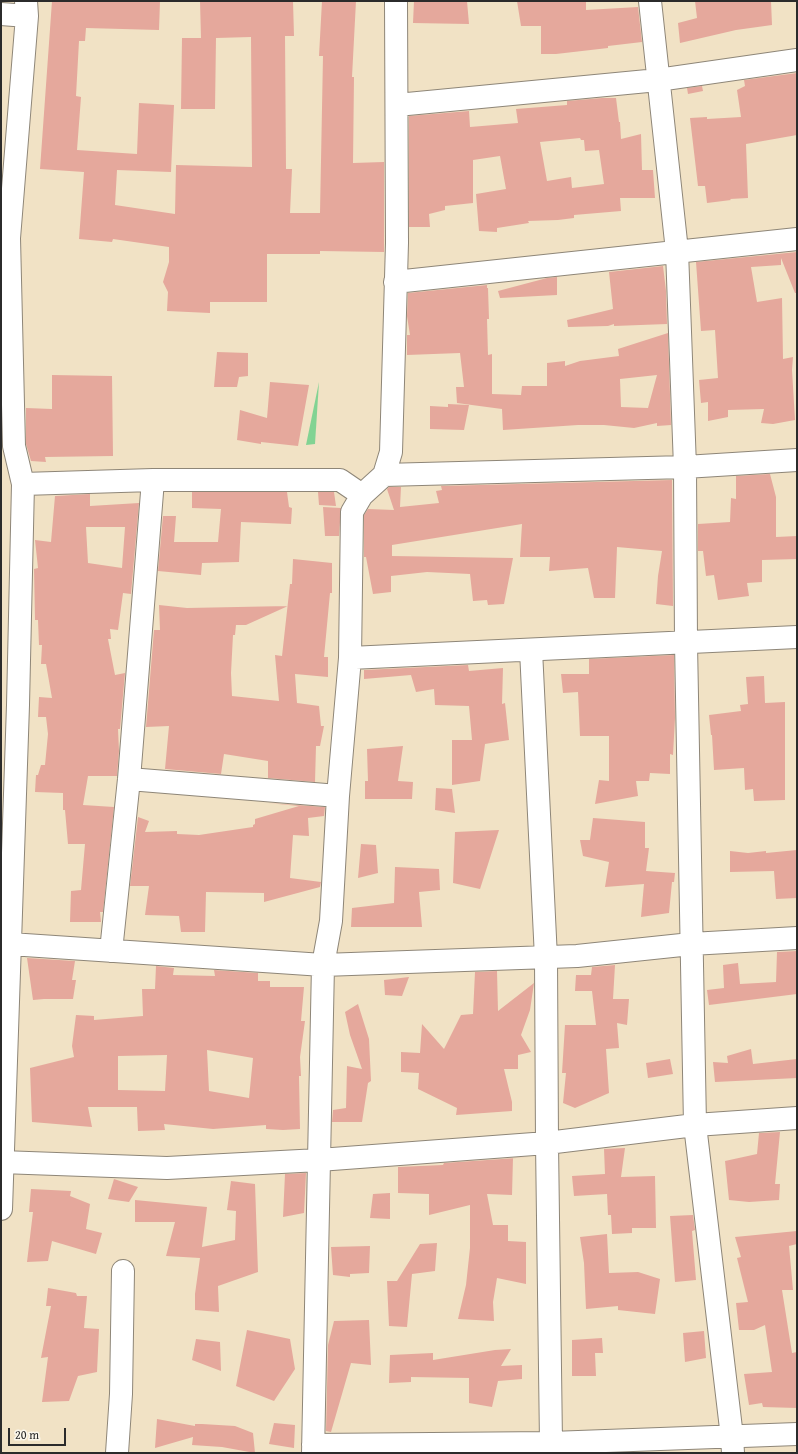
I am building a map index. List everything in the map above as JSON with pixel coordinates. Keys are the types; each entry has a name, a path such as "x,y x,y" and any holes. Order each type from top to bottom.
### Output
{"street":[{"path":"396,1 397,243 390,452 384,475 362,495 352,512 350,658 338,796 331,921 324,965 313,1449 551,1448 733,1445 797,1434"},
{"path":"650,1 677,251 685,467 686,643 695,1126 733,1445"},
{"path":"1,14 27,8 9,238 7,445 23,484 18,705 1,1209"},
{"path":"397,105 658,80 797,60"},
{"path":"395,282 797,239"},
{"path":"384,475 685,467 797,460"},
{"path":"23,484 153,480 340,480 362,495"},
{"path":"112,951 129,779 153,480"},
{"path":"350,658 797,637"},
{"path":"531,650 546,958 551,1448"},
{"path":"129,779 338,796"},
{"path":"10,944 324,965 546,958 691,944 797,938"},
{"path":"2,1162 167,1168 319,1160 547,1143 695,1126 797,1118"},
{"path":"117,1453 121,1394 123,1271"}],"green space":[{"path":"319,382 315,444 306,445"}],"building":[{"path":"52,1 160,1 159,30 86,28 85,41 79,41 76,96 81,97 77,150 137,154 139,103 174,105 171,172 117,170 115,205 175,214 176,165 252,167 251,37 216,38 215,109 181,109 182,38 201,38 200,1 293,1 294,36 285,36 286,169 292,169 290,213 320,213 323,56 319,56 322,1 356,1 352,77 354,77 353,163 384,162 384,252 320,251 320,254 267,254 267,302 210,302 210,313 167,311 168,292 163,282 169,262 169,247 113,239 112,242 79,239 84,172 40,169"},
{"path":"414,1 467,1 469,24 413,23"},
{"path":"517,1 586,1 586,10 638,7 642,42 608,46 608,48 556,54 541,54 541,26 521,26"},
{"path":"695,1 771,1 772,25 736,30 680,43 678,23 697,18"},
{"path":"797,73 797,135 746,144 748,198 707,203 705,186 698,186 690,118 707,117 707,119 741,117 737,90 745,86 744,80"},
{"path":"702,86 703,91 688,94 687,88"},
{"path":"616,98 621,139 641,134 642,170 653,170 655,198 620,198 621,211 574,215 574,218 558,220 528,221 529,223 497,228 497,232 479,231 476,194 506,189 500,156 473,160 473,203 445,206 445,210 429,214 430,227 409,227 409,116 469,111 470,127 518,123 516,109 567,105 567,101","holes":["580,138 581,140 584,140 585,151 599,150 604,184 572,188 571,177 547,181 540,142"]},
{"path":"797,252 797,293 795,293 781,258 781,265 751,267 757,302 782,298 783,359 793,357 792,370 795,420 773,424 761,423 764,409 728,410 728,417 708,421 708,402 701,403 699,380 718,378 715,330 701,331 696,262"},
{"path":"663,266 666,291 667,324 614,326 614,324 608,326 568,327 567,320 613,309 609,272"},
{"path":"557,277 557,295 500,298 498,291 547,278"},
{"path":"487,285 489,319 487,319 488,355 492,354 492,394 521,395 522,386 547,386 547,363 565,361 565,366 580,361 619,356 618,349 668,333 671,425 657,426 657,423 634,428 604,425 578,425 503,430 502,409 457,403 456,387 464,387 460,353 407,355 407,335 410,335 407,316 408,293","holes":["657,375 648,408 621,407 620,379"]},
{"path":"217,352 248,353 248,376 239,377 237,387 214,387"},
{"path":"52,375 112,376 113,456 45,457 46,462 31,461 26,444 26,408 52,409"},
{"path":"270,382 309,385 298,446 261,442 261,444 237,440 240,410 267,418"},
{"path":"448,404 469,405 464,430 430,429 430,406 448,407"},
{"path":"770,474 776,497 776,537 797,536 797,559 762,560 762,582 747,583 749,596 718,600 714,575 706,576 703,551 698,551 698,524 730,522 731,498 736,499 736,476"},
{"path":"672,480 673,606 656,604 662,551 617,547 615,598 594,598 588,568 549,571 550,557 520,557 522,524 392,545 392,556 513,558 504,604 488,605 487,600 473,601 470,574 427,572 391,576 391,592 373,594 366,557 364,557 364,515 368,509 394,510 387,489 389,487 401,487 400,507 439,503 436,491 442,490 441,486"},
{"path":"192,492 287,492 289,507 292,508 291,524 241,522 239,562 202,563 201,575 158,571 163,516 176,516 174,542 218,542 221,509 192,508"},
{"path":"318,492 334,492 336,506 319,505"},
{"path":"90,494 90,506 139,503 131,594 123,593 118,630 110,629 111,639 108,639 115,675 125,673 120,729 118,729 119,751 117,776 88,776 83,805 114,807 103,912 100,912 101,922 70,922 71,891 81,890 85,844 68,844 65,810 63,810 63,793 35,792 36,775 38,775 41,765 45,765 48,734 46,717 38,717 39,697 52,698 46,664 41,664 42,645 39,645 38,620 35,620 34,569 38,568 35,540 51,542 55,496","holes":["86,527 125,527 122,568 88,563"]},
{"path":"323,507 341,508 339,536 325,536"},
{"path":"293,559 332,563 332,593 330,593 324,657 328,657 328,677 295,674 297,703 319,706 321,726 324,726 320,746 316,746 315,782 268,778 268,761 224,754 221,774 165,769 169,726 146,727 154,630 160,630 159,605 187,608 288,606 290,584 292,584","holes":["288,606 282,656 275,655 279,701 232,696 231,673 233,635 235,635 236,625 246,625"]},
{"path":"674,655 675,718 673,755 670,754 670,774 650,773 649,781 636,781 638,796 595,804 599,780 609,781 609,736 580,736 578,692 563,693 561,674 589,674 589,659"},
{"path":"468,665 469,671 503,668 502,704 505,703 509,740 485,744 480,781 452,785 452,740 472,740 469,706 435,705 434,689 416,692 411,675 364,679 364,670"},
{"path":"764,676 765,703 785,702 785,800 754,801 753,789 745,790 744,768 714,770 709,715 741,711 740,705 748,704 746,677"},
{"path":"403,746 398,781 413,782 412,799 365,799 365,781 368,781 367,749"},
{"path":"436,788 452,789 455,813 435,810"},
{"path":"268,803 325,807 324,816 308,818 309,836 293,835 290,878 321,882 320,887 264,902 264,893 206,892 205,932 181,932 179,916 145,915 149,886 130,886 138,817 149,821 145,832 177,831 177,834 199,835 253,827 255,824 255,819 299,806"},
{"path":"593,818 645,822 645,848 649,848 646,871 675,873 674,882 672,882 669,913 641,917 644,884 605,887 609,862 583,856 580,840 590,840"},
{"path":"499,830 480,889 453,883 455,832"},
{"path":"361,844 376,845 378,873 358,878"},
{"path":"797,850 797,898 776,899 774,871 730,872 730,851 748,853 766,851 766,853"},
{"path":"395,867 439,869 440,890 419,892 422,927 351,927 352,908 394,903"},
{"path":"797,951 797,994 709,1005 707,990 724,988 723,965 738,963 740,984 776,982 777,952"},
{"path":"27,958 75,961 72,980 76,980 73,999 33,1000"},
{"path":"615,965 613,999 629,999 627,1025 617,1023 619,1048 606,1049 609,1093 575,1108 563,1103 566,1073 562,1073 565,1025 596,1025 592,991 575,991 576,975 591,975 592,967"},
{"path":"156,966 174,968 173,975 215,976 214,970 258,973 258,981 270,981 270,987 304,987 301,1021 305,1021 300,1057 301,1076 299,1076 300,1129 266,1129 266,1125 213,1129 164,1124 165,1130 138,1131 137,1107 88,1107 92,1127 32,1122 30,1068 74,1057 72,1046 76,1015 94,1016 94,1020 143,1016 142,989 155,989","holes":["207,1050 253,1058 249,1098 209,1091","167,1055 165,1091 118,1090 118,1056"]},
{"path":"497,971 498,1011 534,983 530,1010 521,1035 531,1052 518,1055 518,1069 504,1069 512,1102 512,1111 456,1115 457,1108 418,1089 419,1073 401,1072 401,1052 420,1053 422,1024 444,1049 461,1015 473,1014 475,972"},
{"path":"409,977 402,996 385,995 384,980"},
{"path":"358,1004 369,1039 371,1081 368,1083 362,1122 332,1122 333,1110 346,1108 347,1066 362,1069 350,1035 345,1012"},
{"path":"751,1049 753,1064 797,1059 797,1078 715,1082 713,1062 728,1063 727,1056"},
{"path":"670,1059 673,1074 648,1078 646,1063"},
{"path":"780,1132 775,1184 780,1184 779,1200 749,1202 729,1200 725,1161 757,1154 759,1133"},
{"path":"625,1148 621,1177 655,1176 656,1228 632,1228 632,1233 612,1234 611,1215 608,1215 607,1194 574,1196 572,1176 605,1174 604,1149"},
{"path":"513,1158 512,1195 487,1194 493,1225 508,1225 508,1241 526,1242 526,1284 497,1278 493,1302 494,1321 458,1319 466,1285 470,1248 470,1205 429,1215 429,1194 398,1193 398,1167 443,1165 444,1163"},
{"path":"306,1173 304,1213 283,1217 285,1174"},
{"path":"114,1179 138,1187 129,1202 108,1199"},
{"path":"231,1181 255,1184 258,1272 218,1286 219,1312 195,1310 195,1294 200,1258 166,1256 175,1222 135,1222 135,1200 207,1207 202,1247 235,1240 236,1211 227,1210"},
{"path":"31,1189 71,1191 70,1196 90,1204 86,1229 102,1233 96,1254 52,1241 48,1261 27,1262 33,1212 29,1212"},
{"path":"390,1193 390,1219 370,1218 373,1194"},
{"path":"693,1215 695,1230 692,1231 696,1280 675,1282 670,1216"},
{"path":"797,1231 797,1244 789,1246 793,1290 782,1290 792,1353 797,1352 797,1408 763,1407 762,1403 749,1405 744,1374 772,1372 765,1325 754,1330 739,1330 736,1303 748,1302 737,1258 741,1257 735,1237"},
{"path":"607,1234 609,1273 638,1272 660,1279 655,1314 618,1310 618,1306 586,1309 584,1263 580,1237"},
{"path":"437,1243 435,1271 412,1274 407,1327 389,1326 387,1281 397,1281 420,1244"},
{"path":"370,1246 369,1273 350,1274 350,1277 333,1275 331,1247"},
{"path":"48,1288 76,1293 77,1296 87,1296 84,1328 99,1329 97,1372 78,1376 69,1401 42,1402 48,1357 41,1358 51,1306 46,1306"},
{"path":"369,1320 371,1365 351,1363 331,1432 326,1431 328,1345 334,1321"},
{"path":"247,1330 290,1339 295,1369 274,1401 236,1386"},
{"path":"704,1331 706,1358 685,1362 683,1333"},
{"path":"602,1338 603,1353 595,1353 596,1376 572,1376 572,1340"},
{"path":"196,1339 220,1342 221,1371 192,1360"},
{"path":"511,1349 501,1366 522,1365 522,1379 498,1381 492,1407 469,1403 469,1378 411,1377 411,1382 389,1383 390,1355 433,1353 433,1360 495,1350"},
{"path":"157,1419 195,1426 195,1424 202,1424 235,1426 253,1433 255,1453 222,1447 192,1445 193,1437 155,1448"},
{"path":"274,1423 295,1425 294,1448 269,1444"}]}
